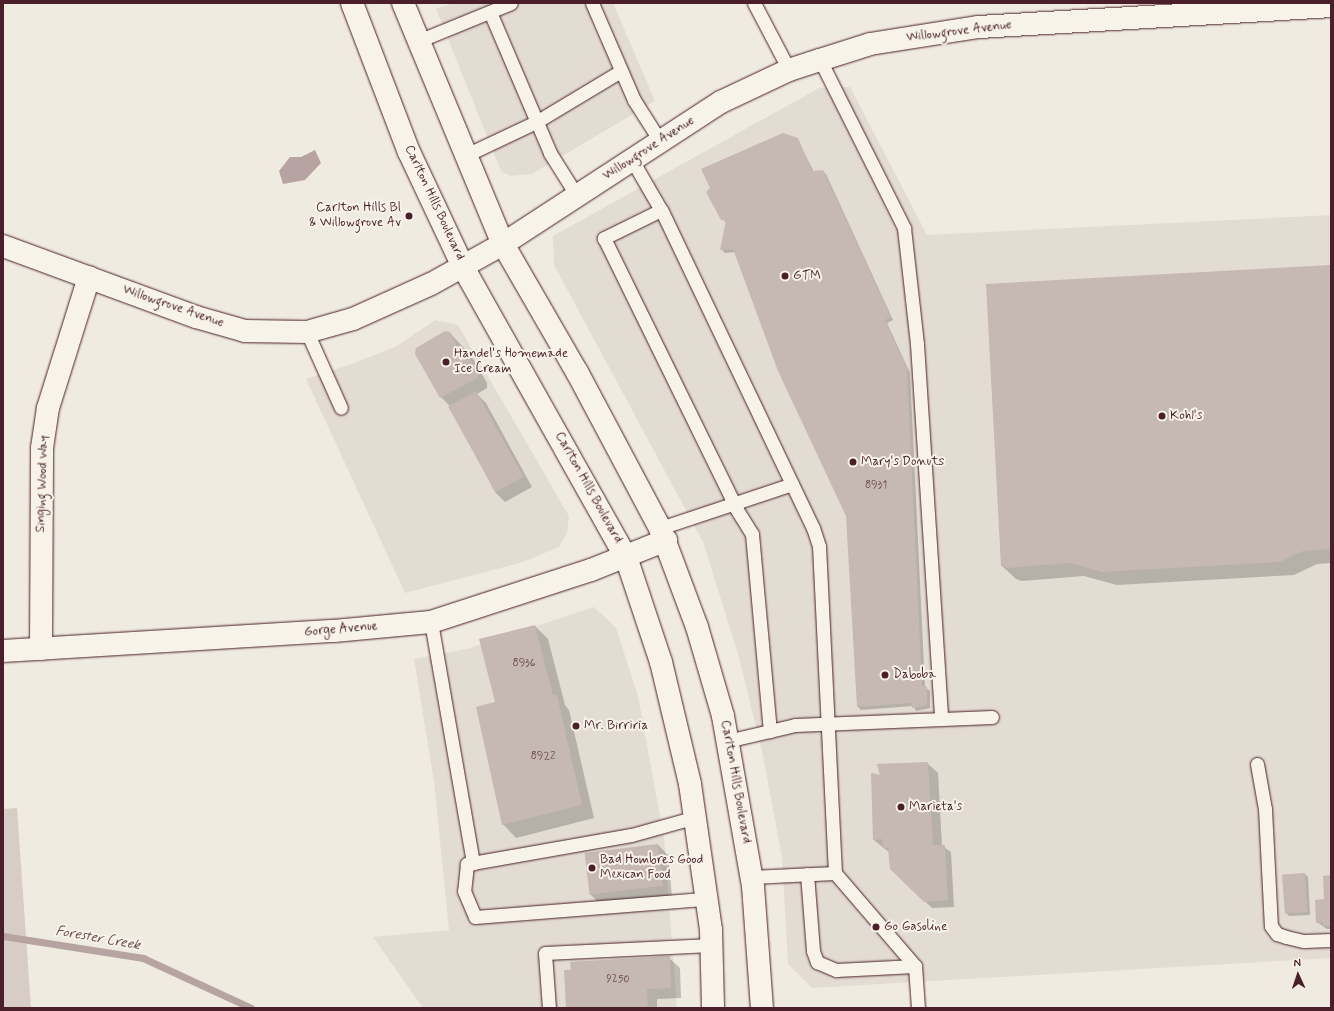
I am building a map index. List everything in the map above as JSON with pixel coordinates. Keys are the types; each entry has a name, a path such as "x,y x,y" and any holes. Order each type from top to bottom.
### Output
{"street":[{"name":"Carlton Hills Boulevard","path":"352,3 409,152 463,267 626,556 661,662 677,725 696,817 711,945 712,1008"},
{"name":"Carlton Hills Boulevard","path":"402,3 503,244 577,372 663,534 697,627 723,716 751,877 762,1008"},
{"name":"Willowgrove Avenue","path":"3,246 196,317 245,331 307,332 353,319 463,267 503,244 720,102 789,70 870,44 979,27 1331,6"},
{"name":"Singing Wood Way","path":"41,649 42,448 48,408 89,277"},
{"name":"Gorge Avenue","path":"3,651 334,631 431,622 578,575 626,556 663,534"}],"lane":[{"path":"418,41 511,3"},
{"path":"592,3 634,100 660,141"},
{"path":"754,3 789,70"},
{"path":"490,12 550,154 577,196"},
{"path":"820,60 904,228 917,344 941,719"},
{"path":"466,155 536,122 621,71"},
{"path":"632,160 661,210 815,533 819,546 835,873 915,966 918,1008"},
{"path":"661,210 604,238 735,504 752,534 770,731"},
{"path":"307,332 341,408"},
{"path":"663,534 735,504 792,484"},
{"path":"431,622 473,863"},
{"path":"727,741 795,725 992,717"},
{"path":"1257,764 1265,808 1271,926 1277,934 1286,937 1304,941 1331,940"},
{"path":"696,817 631,835 467,864 464,891 475,917 706,899"},
{"path":"751,877 835,873"},
{"path":"807,874 813,951 817,962 836,970 915,966"},
{"path":"549,1008 545,953 711,945"}],"shaded area":[{"path":"453,3 613,3 655,101 532,174 511,176 501,171 436,9"},
{"path":"850,87 927,235 1331,215 1331,958 812,988 788,964 782,857 762,751 738,654 703,542 554,265 553,236 819,88"},
{"path":"315,150 321,163 305,180 283,184 279,171 290,157 301,157"},
{"path":"435,320 458,325 569,516 567,533 559,547 523,562 405,593 306,379 352,364 397,346"},
{"path":"594,607 616,628 638,696 664,838 677,1008 423,1008 373,937 449,930 434,782 414,659 467,649"},
{"path":"17,808 31,1008 3,1008 3,809"}],"building":[{"path":"783,133 798,138 812,171 823,170 891,317 885,320 907,369 922,685 927,687 927,705 912,708 911,703 857,707 846,516 778,371 733,249 720,250 726,220 721,220 706,192 710,188 701,169"},
{"name":"Kohl's","path":"1331,265 1331,549 1303,551 1280,562 1103,572 1070,563 1008,568 1001,566 986,284"},
{"name":"Handel's Homemade Ice Cream","path":"445,331 450,332 458,348 462,346 478,372 478,378 440,398 415,354 416,348"},
{"path":"476,391 524,477 496,492 448,407"},
{"path":"535,625 553,695 557,695 582,805 502,825 476,707 495,702 479,639"},
{"name":"Marieta's","path":"928,762 933,845 945,845 948,900 924,902 890,869 888,848 883,848 882,839 873,840 871,773 880,775 877,764"},
{"path":"658,844 663,886 590,895 585,853"},
{"path":"1305,873 1308,912 1285,914 1282,875"},
{"path":"1331,875 1331,926 1323,926 1323,922 1316,923 1315,900 1324,899 1323,876"},
{"path":"670,956 671,988 647,989 648,1008 566,1008 564,970 571,970 570,962"}],"waterway":[{"name":"Forester Creek","path":"3,936 143,958 251,1008"}],"place":[{"name":"Carlton Hills Bl & Willowgrove Av","path":"409,216"},
{"name":"GTM","path":"785,276"},
{"name":"Handel's Homemade Ice Cream","path":"446,362"},
{"name":"Kohl's","path":"1162,416"},
{"name":"Mary's Donuts","path":"853,462"},
{"name":"Daboba","path":"885,675"},
{"name":"Mr. Birriria","path":"576,726"},
{"name":"Marieta's","path":"901,807"},
{"name":"Bad Hombres Good Mexican Food","path":"592,868"},
{"name":"Go Gasoline","path":"876,927"}]}
